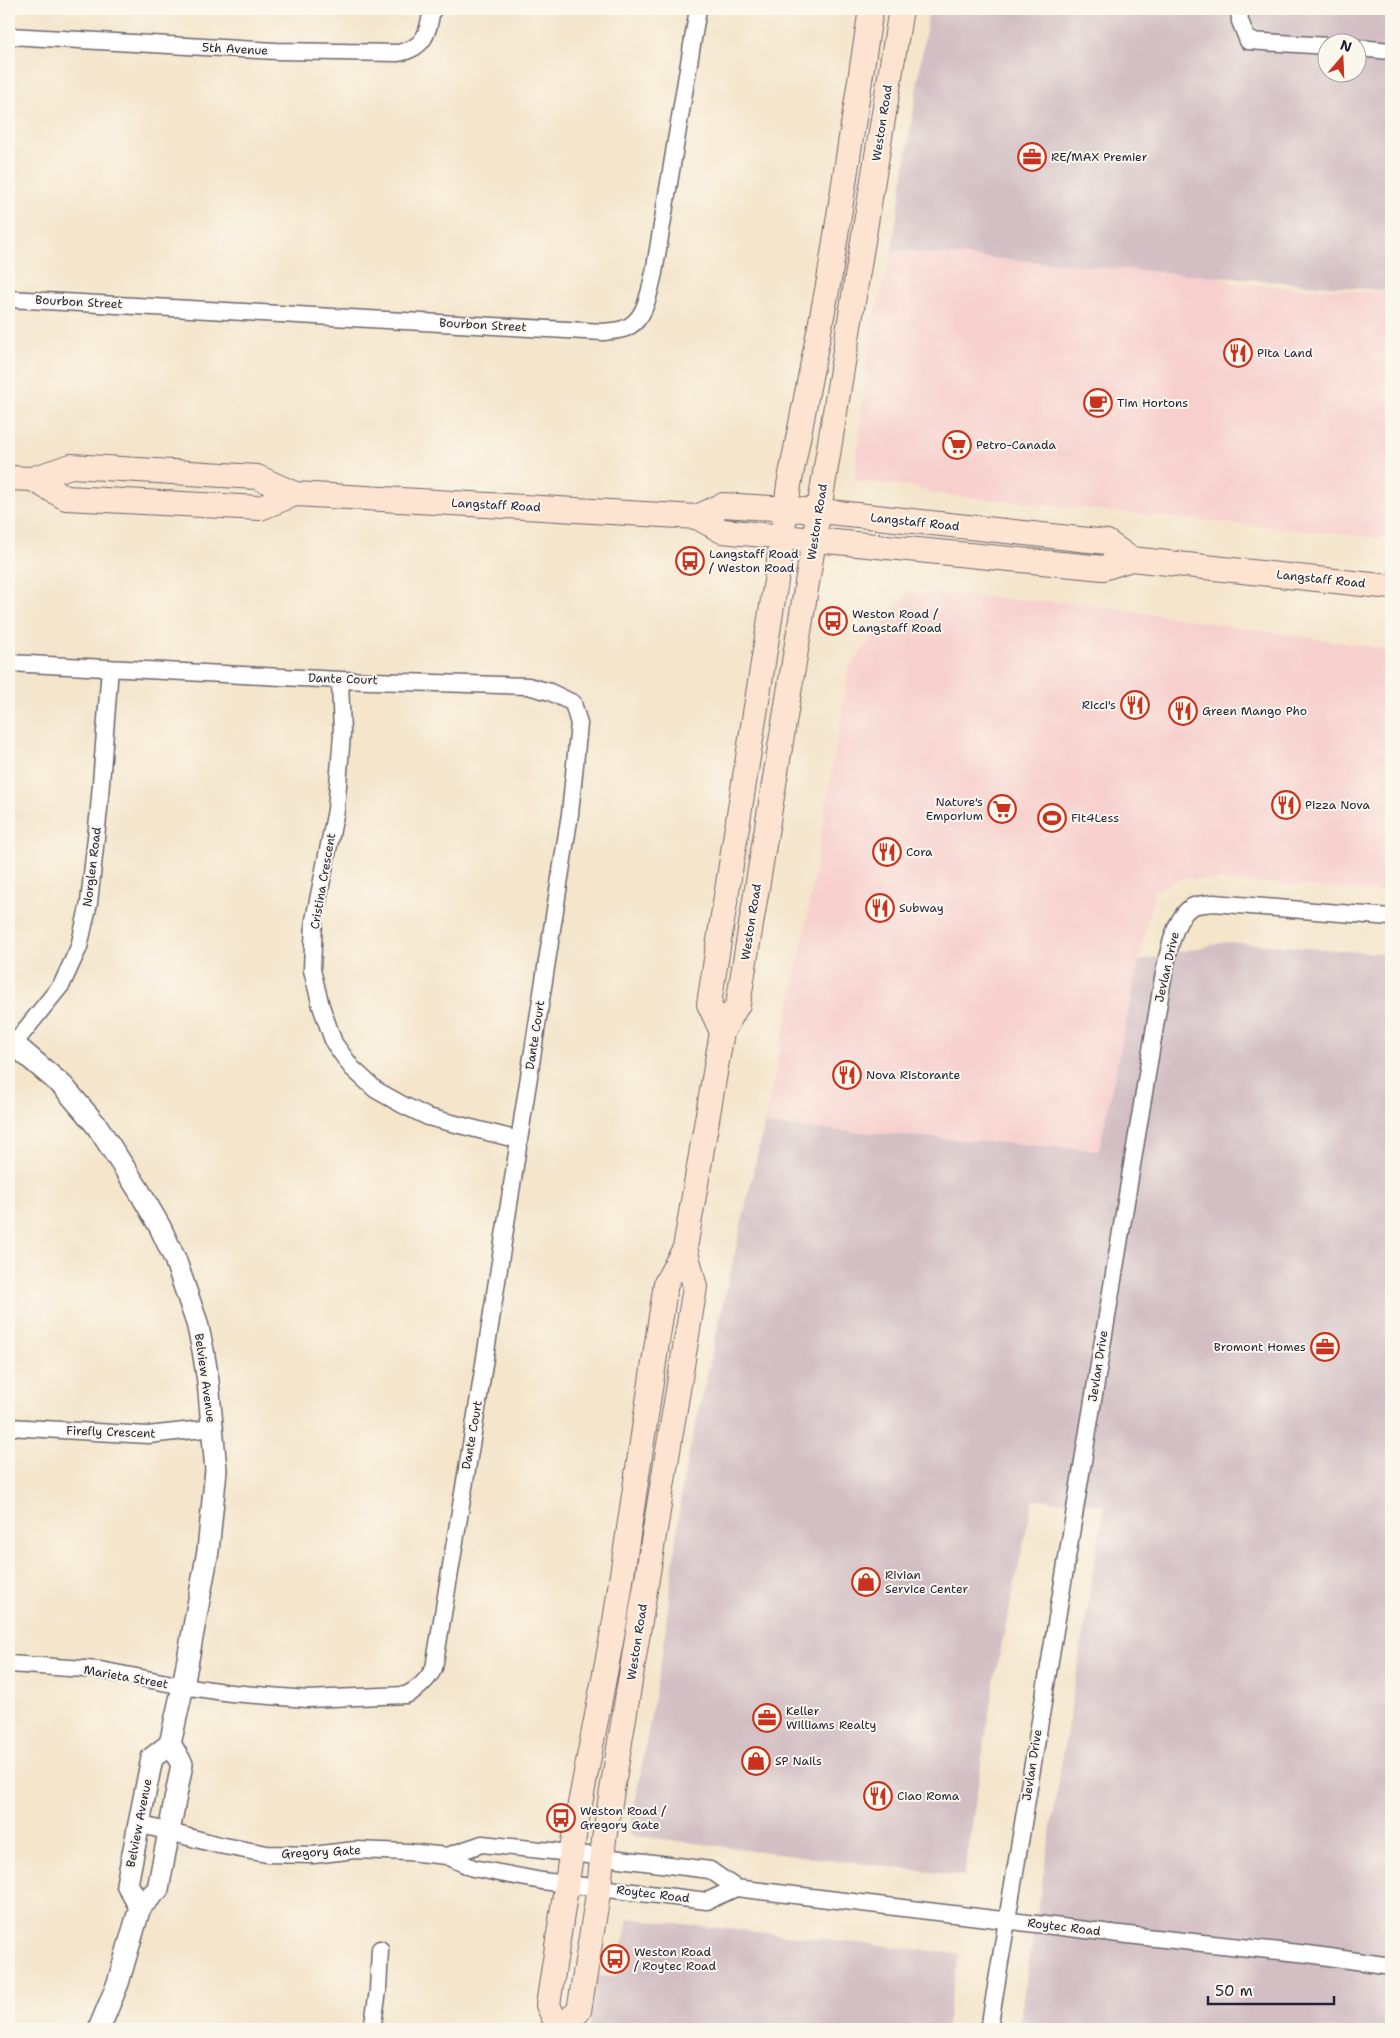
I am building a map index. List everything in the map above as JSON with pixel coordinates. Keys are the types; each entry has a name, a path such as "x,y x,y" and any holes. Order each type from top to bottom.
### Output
{"main road":[{"path":"722,1032 709,1004 786,509 829,280 871,9"},
{"name":"Weston Road","path":"685,1248 695,1287 602,1857 599,1888 578,2011 559,2028 548,2005 571,1853 616,1621 666,1283 685,1248 722,1032 738,1004 901,9"},
{"name":"Langstaff Road","path":"20,478 71,466 257,477 295,494 697,517 722,531 1104,568 1131,559 1391,587"},
{"name":"Langstaff Road","path":"20,478 66,498 260,508 295,494"},
{"name":"Langstaff Road","path":"697,517 723,505 820,511 1107,542 1131,559"}],"street":[{"name":"5th Avenue","path":"9,36 276,51 398,53 413,50 422,40 429,29 432,9"},
{"name":"Bourbon Street","path":"9,298 603,332 623,329 633,324 644,309 654,273 698,9"},
{"path":"1240,9 1240,21 1248,41 1318,45"},
{"path":"1368,49 1391,51"},
{"name":"Dante Court","path":"9,663 340,680 528,686 562,696 573,703 579,724 570,814 477,1410 434,1668 427,1681 406,1695 307,1700 183,1686"},
{"name":"Norglen Road","path":"10,1045 62,984 78,947 89,903 99,809 110,668"},
{"name":"Cristina Crescent","path":"340,680 342,734 336,810 314,920 312,970 321,1006 334,1043 352,1068 376,1090 402,1106 428,1117 519,1140"},
{"name":"Jevlan Drive","path":"989,2029 1162,984 1172,940 1180,918 1192,906 1213,903 1391,917"},
{"name":"Belview Avenue","path":"10,1045 63,1086 97,1126 138,1189 160,1226 175,1259 197,1323 207,1373 216,1470 208,1551 183,1686 170,1744 152,1758 127,1884 140,1908"},
{"name":"Firefly Crescent","path":"9,1427 148,1435 212,1428"},
{"name":"Marieta Street","path":"9,1664 100,1670 183,1686"},
{"path":"99,2029 118,1983 140,1908 158,1889 182,1764 170,1744"},
{"name":"Gregory Gate","path":"139,1824 219,1845 267,1854 312,1855 355,1850 408,1852 447,1856 473,1868 567,1884"},
{"name":"Gregory Gate","path":"447,1856 482,1844 602,1857"},
{"name":"Roytec Road","path":"602,1857 710,1870 736,1888 1145,1937 1308,1954 1391,1966"},
{"name":"Roytec Road","path":"567,1884 707,1901 736,1888"},
{"path":"372,2029 378,1991 380,1949"}],"shaded area":[{"path":"929,9 1391,9 1391,291 892,250"},
{"path":"892,250 1206,273 1237,284 1391,293 1391,539 935,494 910,486 854,481 871,328"},
{"path":"909,592 1093,605 1391,650 1391,892 1184,878 1154,891 1100,1150 764,1125 804,936 849,667"},
{"path":"1226,942 1391,954 1391,2029 1018,2029 1104,1505 1033,1499 995,1675 964,1876 629,1835 663,1650 683,1480 764,1125 1099,1150 1139,961"},
{"path":"628,1918 959,1954 946,2029 589,2029 597,1975 617,1976"}],"place":[{"name":"RE/MAX Premier","path":"1032,157"},
{"name":"Pita Land","path":"1238,353"},
{"name":"Tim Hortons","path":"1098,403"},
{"name":"Petro-Canada","path":"957,445"},
{"name":"Langstaff Road / Weston Road","path":"690,561"},
{"name":"Weston Road / Langstaff Road","path":"833,621"},
{"name":"Ricci's","path":"1135,705"},
{"name":"Green Mango Pho","path":"1183,711"},
{"name":"Pizza Nova","path":"1286,805"},
{"name":"Nature's Emporium","path":"1002,809"},
{"name":"Fit4Less","path":"1052,818"},
{"name":"Cora","path":"887,852"},
{"name":"Subway","path":"880,908"},
{"name":"Nova Ristorante","path":"847,1075"},
{"name":"Bromont Homes","path":"1325,1347"},
{"name":"Rivian Service Center","path":"866,1582"},
{"name":"Keller Williams Realty","path":"767,1718"},
{"name":"SP Nails","path":"756,1761"},
{"name":"Ciao Roma","path":"878,1796"},
{"name":"Weston Road / Gregory Gate","path":"561,1818"},
{"name":"Weston Road / Roytec Road","path":"615,1959"}]}
